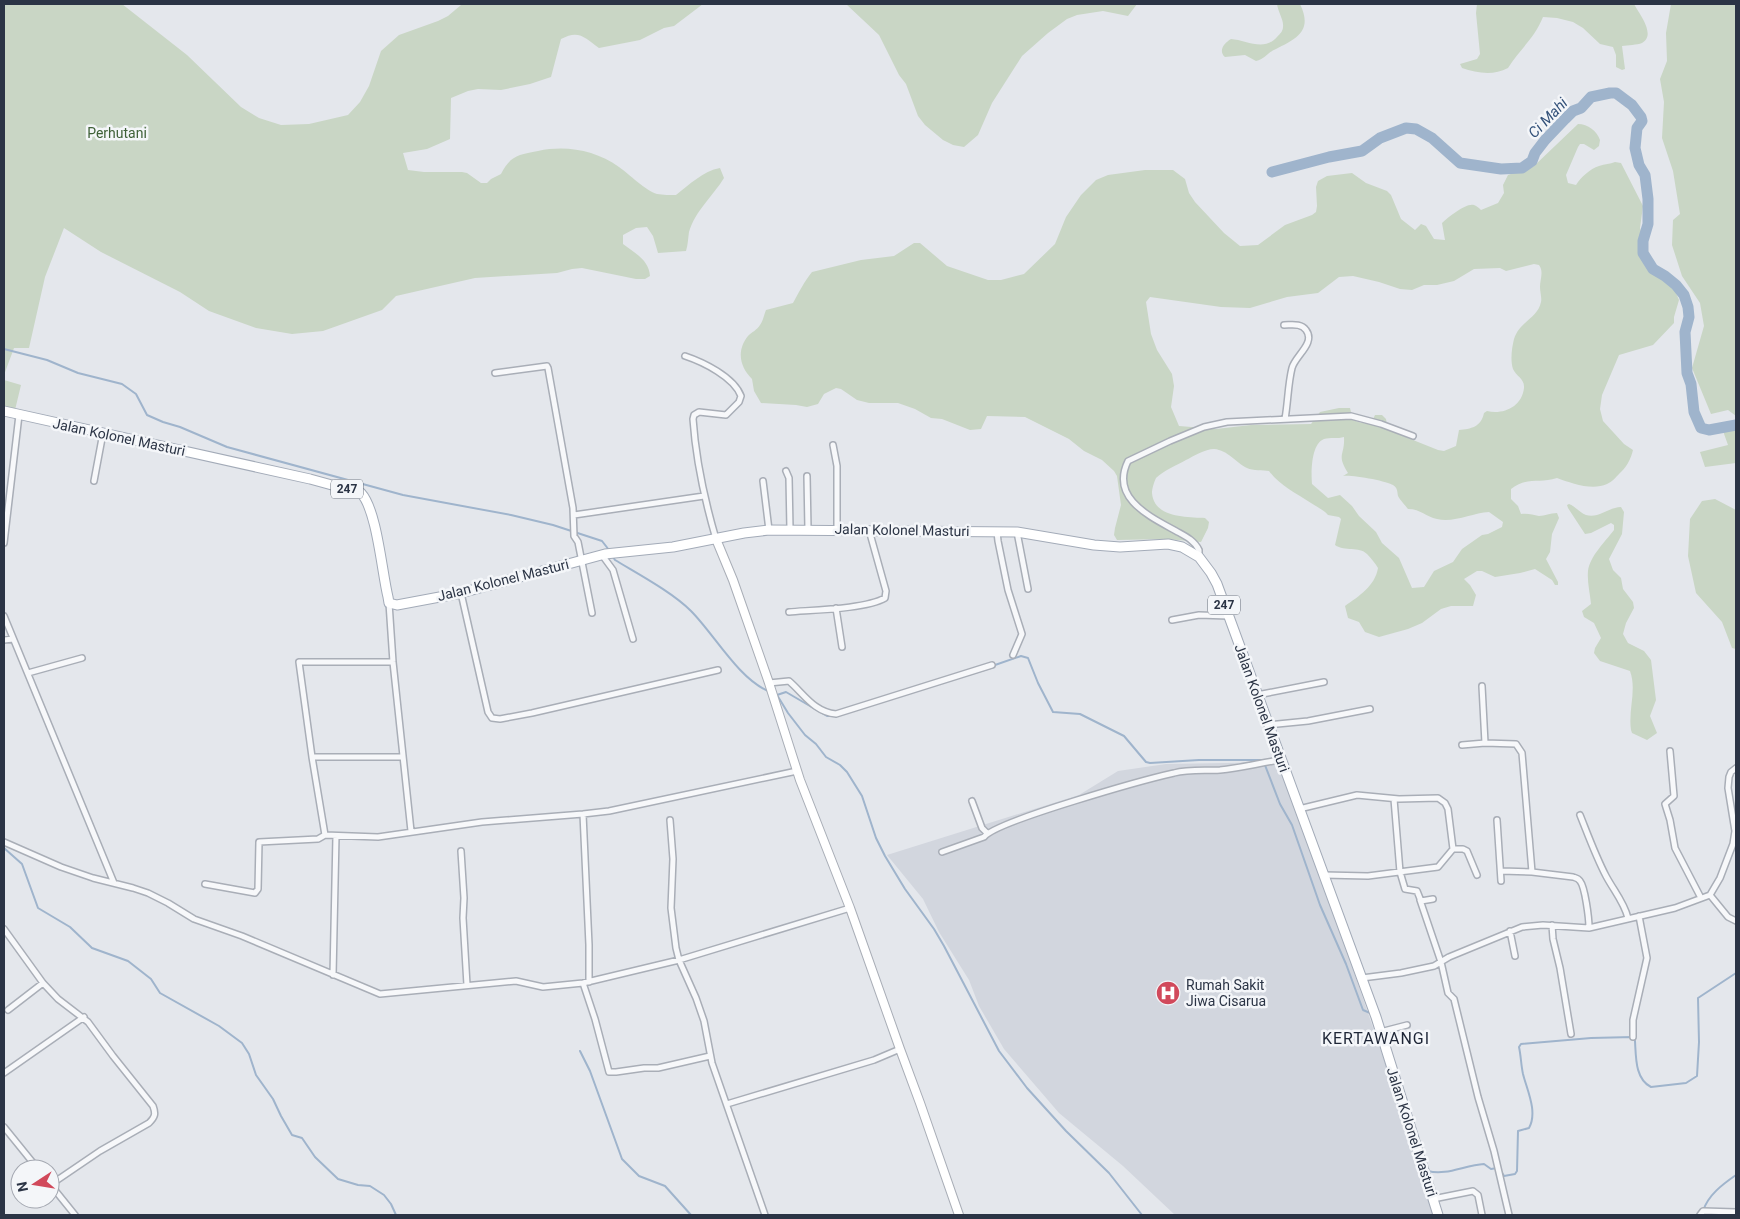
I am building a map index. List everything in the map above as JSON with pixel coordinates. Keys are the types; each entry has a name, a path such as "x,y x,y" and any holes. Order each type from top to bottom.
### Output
{"main road":[{"name":"Jalan Kolonel Masturi","path":"4,411 310,479 361,494 366,499 376,533 390,603 398,605 461,593 606,554 673,547 744,533 770,530 1017,532 1094,546 1120,547 1168,544 1182,547 1199,557 1211,573 1228,616 1362,978 1438,1215"}],"street":[{"path":"1284,325 1301,326 1306,330 1309,337 1307,345 1295,359 1292,368 1285,419"},
{"path":"685,356 706,363 718,371 739,391 741,396 739,402 726,415 699,412 694,415 696,457 704,496 716,539 733,580 797,770 850,908 920,1103 957,1215"},
{"path":"495,373 548,367 574,515 575,533 592,613"},
{"path":"4,543 19,414"},
{"path":"1199,557 1199,550 1192,540 1143,512 1131,501 1123,483 1128,461 1170,441 1215,424 1350,416 1381,424 1413,436"},
{"path":"94,481 103,433"},
{"path":"834,445 837,466 837,530"},
{"path":"786,470 790,478 790,529"},
{"path":"807,476 808,529"},
{"path":"763,481 770,530"},
{"path":"574,515 704,496"},
{"path":"789,612 836,608 876,602 885,598 886,591 869,530"},
{"path":"997,532 1008,590 1022,634 1013,655"},
{"path":"1017,532 1028,589"},
{"path":"606,554 614,570 633,639"},
{"path":"461,593 488,712 492,718 500,719 558,707 718,670"},
{"path":"390,603 393,662 411,832"},
{"path":"836,608 842,647"},
{"path":"1172,620 1199,615 1228,616"},
{"path":"4,616 114,883"},
{"path":"4,640 13,639"},
{"path":"28,673 82,658"},
{"path":"326,835 312,757 299,662 393,662"},
{"path":"770,687 789,681 812,705 828,714 836,714 992,666"},
{"path":"1257,695 1324,682"},
{"path":"1482,686 1485,743"},
{"path":"1267,725 1308,721 1370,709"},
{"path":"1462,745 1485,743 1516,744 1522,752 1532,872"},
{"path":"1670,751 1674,797 1665,802 1665,804 1675,848 1701,898"},
{"path":"312,757 403,757"},
{"path":"942,852 984,837 986,833 1009,823 1059,806 1176,772 1221,770 1280,760"},
{"path":"1362,978 1434,966 1510,932 1532,925 1589,928 1675,908 1710,895 1720,878 1733,844 1735,831 1728,788 1732,772 1736,768"},
{"path":"206,884 255,893 258,889 259,842 318,839 326,835 378,837 482,822 609,811 797,770"},
{"path":"1299,809 1353,795 1394,799 1438,798 1445,803 1448,809 1453,849 1438,867 1368,876 1324,875"},
{"path":"1394,799 1400,872 1405,889 1417,891 1441,962 1447,992 1454,999 1509,1215"},
{"path":"972,801 982,828 986,833"},
{"path":"583,814 589,945 586,983 609,1072 658,1068 710,1056"},
{"path":"1580,815 1607,877 1615,894 1624,906 1628,918"},
{"path":"670,820 673,859 672,908 676,948 704,1021 710,1056 765,1215"},
{"path":"1497,820 1501,881"},
{"path":"333,975 336,836"},
{"path":"4,842 61,867 92,878 148,893 168,902 194,919 242,936 380,994 516,980 543,987 586,983 679,960 850,908"},
{"path":"1453,849 1467,851 1477,876"},
{"path":"461,851 467,985"},
{"path":"1501,871 1532,872 1579,879 1582,884 1589,915 1589,928"},
{"path":"1710,895 1728,917 1736,921"},
{"path":"1420,900 1423,902 1433,899"},
{"path":"1633,1036 1633,1020 1647,958 1639,916"},
{"path":"1552,925 1571,1034"},
{"path":"4,929 43,983 58,998 84,1017 153,1106 155,1112 154,1118 149,1123 100,1151 60,1178"},
{"path":"1510,932 1515,956"},
{"path":"8,1010 43,983"},
{"path":"4,1073 84,1017"},
{"path":"1380,1032 1407,1025"},
{"path":"727,1104 874,1060 900,1049"},
{"path":"4,1127 30,1159"},
{"path":"1434,1199 1473,1191 1478,1195 1482,1215"},
{"path":"60,1197 75,1215"},
{"path":"1700,1215 1703,1211 1736,1212"}],"shaded area":[{"name":"Rumah Sakit Jiwa Cisarua","path":"1280,762 1300,814 1437,1215 1175,1215 1123,1166 1059,1113 1004,1049 979,1006 969,980 939,932 923,899 887,855 1079,795 1118,771 1166,764"}],"green space":[{"name":"Perhutani","path":"4,4 122,4 187,55 241,107 259,118 281,125 309,124 348,115 360,102 369,86 381,51 399,35 438,21 448,16 461,5 703,4 674,26 664,28 640,40 599,48 582,36 567,36 561,39 551,77 501,90 478,89 468,91 451,98 450,139 427,149 403,153 408,170 462,172 467,173 481,183 487,183 501,174 508,163 516,157 549,149 580,150 600,156 657,194 676,195 702,175 720,168 724,178 695,217 689,232 686,251 658,253 653,236 647,227 636,228 623,235 623,244 641,257 649,270 650,276 645,279 636,279 582,268 557,273 475,278 396,296 382,310 323,331 292,334 256,328 209,311 180,292 101,252 64,228 45,277 29,348 14,348 4,375"},
{"path":"846,4 1137,4 1128,16 1103,11 1077,15 1067,19 1048,33 1022,56 992,103 978,135 964,147 953,145 943,140 925,125 918,116 906,84 899,75 879,35"},
{"path":"1277,4 1300,4 1305,21 1304,27 1296,37 1256,61 1245,55 1225,57 1223,55 1223,47 1231,39 1255,44 1266,44 1278,36 1283,24"},
{"path":"1477,4 1634,4 1645,24 1648,35 1642,43 1622,46 1625,69 1622,70 1616,67 1616,55 1613,47 1600,44 1583,28 1573,22 1543,17 1531,38 1508,68 1491,73 1479,72 1462,68 1460,64 1477,59 1480,54 1476,13"},
{"path":"1671,4 1736,4 1736,416 1728,410 1711,414 1692,368 1704,326 1700,303 1682,276 1672,245 1673,220 1680,214 1673,171 1662,138 1664,102 1660,79 1667,61 1666,33"},
{"path":"1578,124 1585,125 1594,131 1600,140 1599,146 1594,150 1584,144 1580,144 1566,175 1568,183 1576,185 1592,169 1599,166 1615,162 1621,163 1643,206 1640,228 1652,270 1674,288 1679,300 1674,323 1653,345 1619,355 1602,395 1600,409 1603,421 1624,444 1633,450 1622,472 1611,482 1601,486 1582,486 1557,478 1528,481 1511,489 1511,499 1518,506 1521,514 1539,516 1557,513 1559,518 1552,534 1550,552 1546,559 1558,585 1555,585 1552,580 1535,569 1495,577 1482,571 1477,571 1464,579 1476,595 1473,606 1451,606 1441,609 1422,623 1379,637 1365,632 1359,622 1348,618 1345,606 1361,594 1374,580 1377,566 1364,552 1335,545 1341,519 1328,515 1288,489 1269,471 1247,468 1228,454 1219,450 1211,449 1200,453 1159,475 1155,480 1152,493 1154,501 1165,512 1181,516 1205,518 1209,522 1201,542 1166,539 1117,540 1114,535 1121,505 1117,476 1114,471 1102,460 1084,451 1069,439 1025,417 987,416 981,429 970,430 942,419 931,418 915,409 898,403 869,403 857,400 841,389 836,388 824,394 818,404 807,407 761,403 754,391 752,379 742,364 741,353 744,342 760,325 766,310 793,303 812,272 861,260 894,256 914,243 920,243 947,266 988,280 1001,280 1024,274 1055,244 1066,217 1081,195 1096,180 1108,175 1145,170 1173,170 1185,179 1189,193 1195,202 1224,233 1240,246 1258,245 1285,225 1312,215 1316,212 1316,187 1318,181 1327,176 1352,173 1366,183 1387,191 1391,195 1401,219 1415,230 1421,224 1426,226 1434,239 1445,240 1442,223 1448,218 1467,206 1474,205 1481,210 1498,203 1504,193 1503,185 1508,175 1534,166","holes":["1534,264 1539,265 1541,270 1541,302 1536,312 1517,333 1514,339 1512,354 1513,369 1524,385 1520,400 1511,408 1499,412 1487,411 1478,424 1468,429 1459,430 1456,446 1444,451 1438,450 1388,430 1386,419 1382,415 1375,415 1369,422 1363,423 1353,420 1350,408 1320,412 1311,424 1251,425 1216,429 1179,426 1171,407 1174,386 1172,374 1157,350 1151,334 1146,302 1150,297 1221,307 1250,308 1287,297 1318,293 1339,277 1353,276 1400,289 1412,290 1424,285 1437,285 1454,281 1474,269 1500,268 1506,271","1344,437 1342,462 1348,473 1343,476 1360,477 1390,483 1396,487 1398,496 1408,509 1416,510 1433,518 1450,520 1489,512 1503,522 1502,527 1482,535 1462,549 1453,562 1434,571 1424,587 1412,588 1399,558 1382,543 1376,532 1359,516 1352,506 1340,495 1328,498 1312,484 1313,459 1316,446 1324,439"]},
{"path":"4,380 21,385 15,410 4,407"},
{"path":"1736,421 1736,463 1705,467 1700,452 1728,445 1723,431"},
{"path":"1715,499 1736,510 1736,649 1732,648 1722,622 1696,593 1688,556 1690,519 1702,501"},
{"path":"1569,504 1590,516 1621,507 1624,512 1622,534 1609,559 1613,570 1621,578 1623,589 1633,602 1634,608 1626,623 1623,634 1628,643 1644,651 1651,660 1656,700 1650,716 1657,733 1647,740 1632,733 1631,730 1633,685 1630,671 1600,661 1594,653 1601,638 1594,623 1584,617 1582,611 1591,604 1588,579 1589,565 1614,530 1614,525 1611,523 1585,534 1568,508 1567,505"}],"waterway":[{"name":"Ci Mahi","path":"1272,172 1329,157 1362,151 1380,138 1406,128 1416,129 1432,138 1460,163 1501,169 1522,168 1532,161 1535,153 1545,140 1573,111 1581,108 1591,97 1616,93 1632,105 1642,121 1637,128 1635,148 1639,165 1645,175 1648,199 1648,224 1643,241 1643,253 1653,269 1676,285 1684,295 1688,307 1689,317 1685,332 1687,373 1691,384 1694,412 1701,428 1709,430 1736,425"},
{"path":"4,349 47,360 78,373 122,384 136,394 147,415 227,447 403,495 511,515 553,525 602,541 609,550"},
{"path":"613,557 683,604 700,621 737,666 757,685 768,691"},
{"path":"968,675 1021,656 1028,658 1053,712 1080,714 1124,736 1146,762 1263,760 1280,804 1292,825 1320,905 1346,964 1363,1010 1370,1013"},
{"path":"777,695 786,692 827,716 835,716"},
{"path":"777,695 805,735 816,744 826,757 840,765 847,772 862,796 876,838 885,856 944,946 999,1051 1027,1088 1066,1131 1109,1173 1142,1215"},
{"path":"4,848 22,864 38,908 70,927 92,948 128,961 151,979 160,993 219,1026 242,1043 249,1054 256,1075 273,1099 292,1135 302,1138 315,1157 338,1179 358,1185 370,1186 384,1195 396,1215"},
{"path":"1501,1171 1504,1176 1515,1174 1517,1171 1518,1131 1529,1128 1531,1122 1532,1108 1522,1071 1519,1047 1521,1044 1591,1038 1633,1037 1637,1067 1642,1079 1646,1083 1651,1087 1686,1083 1697,1076 1699,1042 1698,998 1736,973"},
{"path":"580,1051 590,1071 622,1159 639,1176 665,1186 691,1215"},
{"path":"1428,1171 1442,1172 1484,1164 1491,1169 1497,1168"},
{"path":"1703,1211 1712,1195 1736,1175"}],"place":[{"name":"Rumah Sakit Jiwa Cisarua","path":"1168,993"}],"district":[{"name":"KERTAWANGI","path":"1376,1038"}]}
